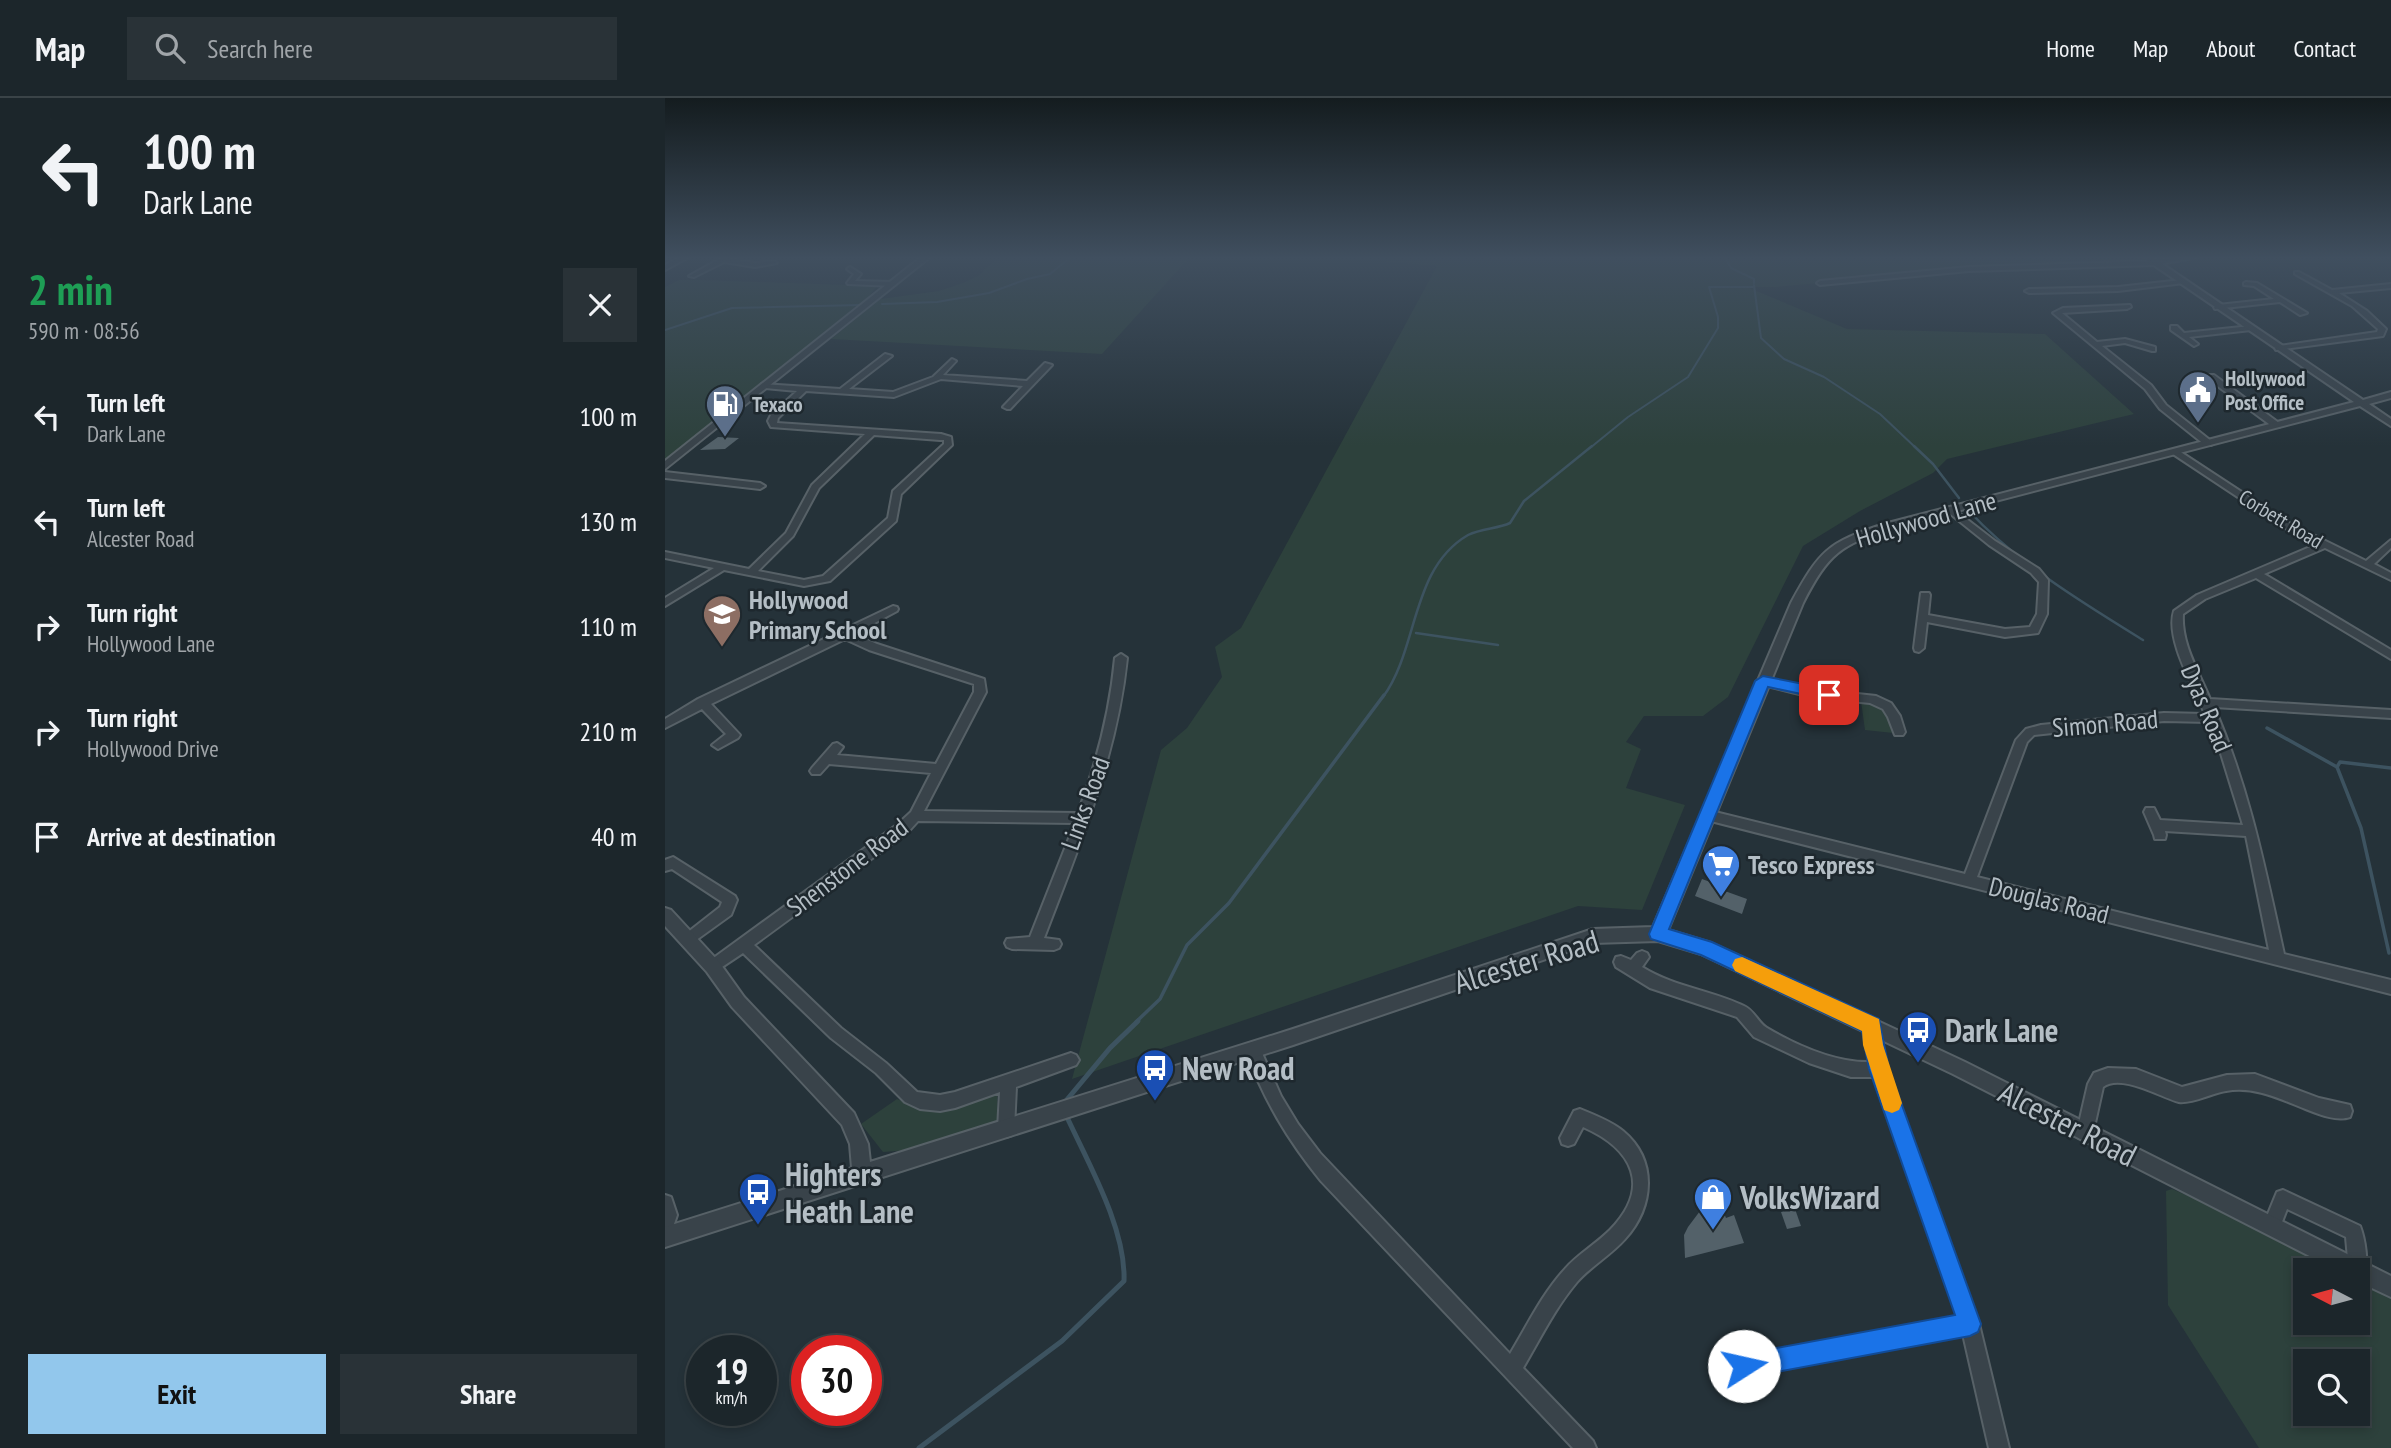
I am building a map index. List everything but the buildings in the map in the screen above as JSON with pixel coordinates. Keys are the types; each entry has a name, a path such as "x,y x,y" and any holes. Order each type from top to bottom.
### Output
{"street":[{"path":"665,466 849,320"},
{"path":"2066,320 2148,387 2162,407 2208,443"},
{"path":"2238,320 2391,423"},
{"path":"2279,348 2380,334 2382,329 2378,320"},
{"path":"2173,328 2194,344"},
{"path":"2183,335 2251,328"},
{"path":"2097,344 2125,341 2152,349"},
{"path":"877,356 899,357"},
{"path":"841,391 888,356"},
{"path":"765,386 897,395 936,378 952,361"},
{"path":"1007,407 1048,365"},
{"path":"936,378 1030,384"},
{"path":"2216,382 2276,425"},
{"path":"665,555 804,583 825,579 893,519 896,493 949,442 941,437 774,425 774,417 804,389"},
{"name":"Hollywood Lane","path":"1658,934 1763,681 1817,564 1827,553 1856,537 1951,510 2391,395"},
{"path":"751,572 790,534 815,487 871,433"},
{"name":"Corbett Road","path":"2176,452 2286,525 2391,576"},
{"path":"665,475 762,486"},
{"path":"1923,618 2013,634 2034,630 2042,614 2044,582 2035,571 1992,543 1951,510"},
{"path":"2367,565 2391,543"},
{"name":"Dyas Road","path":"2278,959 2251,831 2214,718 2180,642 2178,614 2201,597 2324,545"},
{"path":"665,603 722,567"},
{"path":"2257,573 2391,655"},
{"path":"1919,648 1924,595"},
{"path":"665,724 702,702 847,635 893,609"},
{"name":"Shenstone Road","path":"712,967 915,817 980,692 980,682 873,647 847,635"},
{"name":"Links Road","path":"1034,944 1105,748 1117,695 1121,658"},
{"path":"1763,681 1811,693 1872,699 1887,706 1894,716 1899,732"},
{"path":"1887,706 1898,698"},
{"path":"702,702 734,735 718,745"},
{"path":"2208,703 2391,714"},
{"name":"Simon Road","path":"1970,879 2022,740 2030,733 2041,729 2164,718 2214,718"},
{"path":"816,771 837,747"},
{"path":"827,760 938,769"},
{"path":"2150,812 2158,830 2251,831"},
{"name":"Douglas Road","path":"1707,815 2391,987"},
{"path":"915,817 1081,818"},
{"path":"665,866 673,862 730,900 726,911 688,940"},
{"path":"665,915 712,967 738,1002 848,1119 859,1144 862,1175"},
{"name":"Alcester Road","path":"665,1237 1253,1049 1593,936 1638,932 1658,934 1705,948 1872,1026 2335,1258"},
{"path":"1012,943 1054,944"},
{"path":"744,944 836,1033 881,1068 911,1097 920,1101 940,1103 1071,1060"},
{"path":"1632,962 1655,982 1742,1012 1759,1032 1814,1058 1851,1070 1879,1069"},
{"path":"1872,1026 1879,1069 1970,1324 1999,1448"},
{"path":"1253,1049 1268,1090 1298,1139 1354,1207 1586,1448"},
{"path":"2085,1132 2096,1084 2101,1078 2108,1076 2136,1077 2182,1095 2227,1083 2255,1082 2319,1106 2344,1111"},
{"path":"1006,1129 1008,1082"},
{"path":"1511,1370 1573,1274 1624,1227 1637,1205 1641,1181 1640,1166 1634,1153 1618,1136 1580,1117 1568,1138"},
{"path":"2272,1226 2283,1198 2354,1231 2357,1258"},
{"path":"665,1203 665,1227"},
{"name":"Alcester Road","path":"2370,1276 2391,1287"},
{"path":"1744,1366 1970,1324"},
{"path":"1739,1345 1749,1389"}],"green space":[{"path":"665,320 845,320 838,326 665,460"},
{"path":"854,320 1133,320 1102,354 831,339"},
{"path":"1408,320 1826,320 1847,329 2045,334 2134,414 1947,459 1933,473 1860,511 1803,546 1728,697 1703,716 1644,716 1626,742 1641,749 1626,788 1685,805 1642,910 1578,906 1072,1079 1161,750 1187,728 1222,677 1215,647 1241,628"},
{"path":"1861,701 1884,711 1890,720 1893,733 1865,730"},
{"path":"997,1091 998,1122 910,1150 883,1152 861,1124 897,1099 916,1107"},
{"path":"2172,1189 2222,1210 2317,1258 2293,1258 2293,1335 2370,1335 2370,1286 2391,1296 2391,1448 2259,1448 2168,1305 2166,1191"}],"waterway":[{"path":"665,330 695,320"},
{"path":"1590,448 1628,417 1688,377 1718,328 1718,320"},
{"path":"1759,320 1761,338 1784,359 1824,377 1880,414 1916,448"},
{"path":"1383,697 1395,677 1425,588 1435,568 1449,550 1468,535 1510,523 1524,501 1592,446"},
{"path":"1914,446 1933,464 1959,498"},
{"path":"1969,511 2029,565 2143,640"},
{"path":"1416,633 1498,645"},
{"path":"1136,1022 1160,999 1187,945 1229,903 1384,695"},
{"path":"2267,728 2337,767"},
{"path":"2337,767 2340,762 2391,768"},
{"path":"2337,767 2361,828 2389,953"},
{"path":"1065,1102 1110,1048 1138,1021"},
{"path":"919,1448 1062,1341 1124,1281 1119,1239 1112,1218 1066,1115"}],"slow traffic":[{"path":"1742,965 1872,1026 1879,1069 1892,1103"}],"place":[{"name":"Hollywood Post Office","path":"2198,424"},
{"name":"Texaco","path":"725,438"},
{"name":"Hollywood Primary School","path":"722,648"},
{"name":"Tesco Express","path":"1721,898"},
{"name":"Dark Lane","path":"1918,1064"},
{"name":"New Road","path":"1155,1102"},
{"name":"Highters Heath Lane","path":"758,1226"},
{"name":"VolksWizard","path":"1713,1231"}],"route":[{"path":"1744,1366 1970,1324 1879,1069 1872,1026 1705,948 1658,934 1763,681 1829,695"}]}
